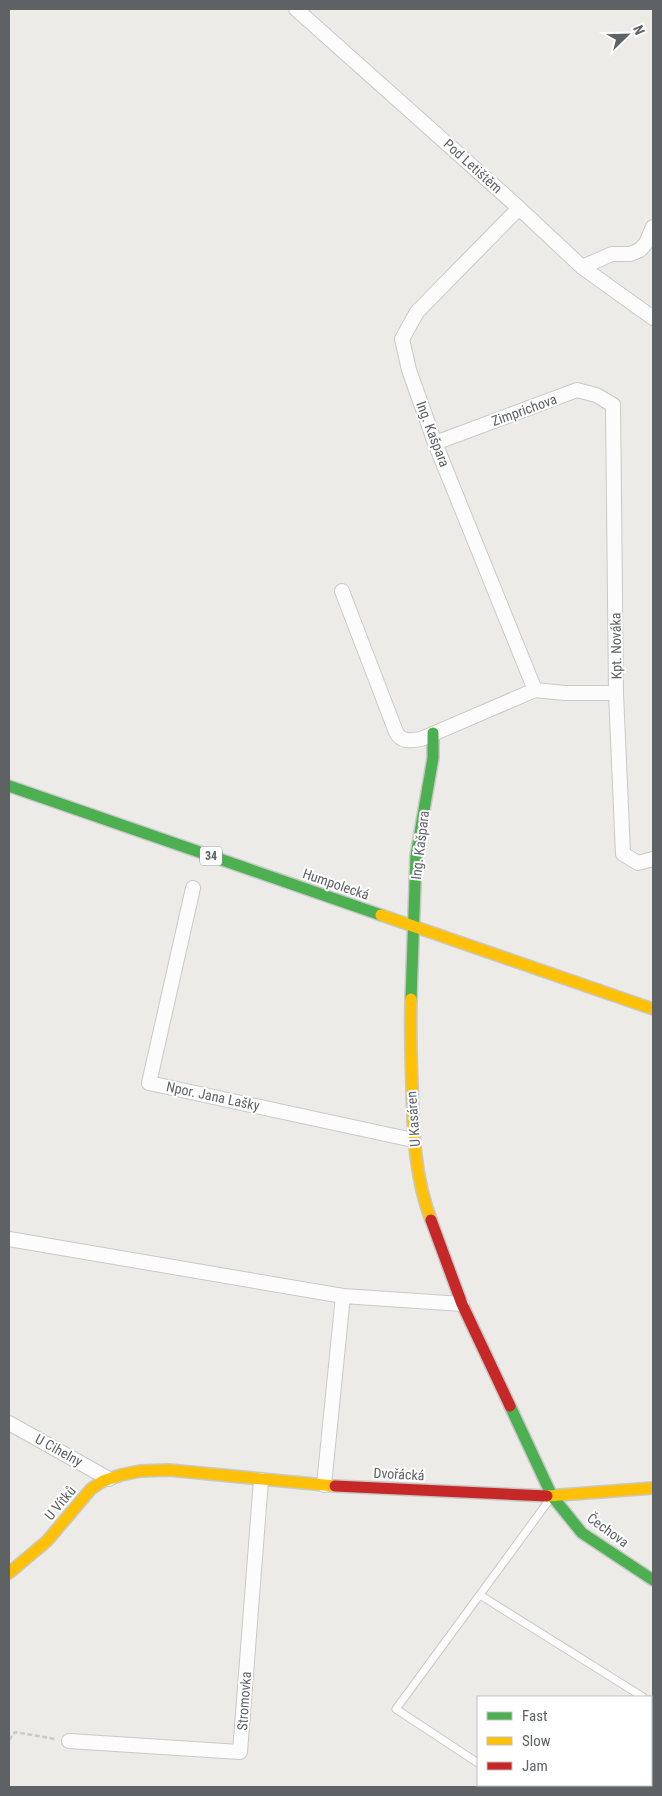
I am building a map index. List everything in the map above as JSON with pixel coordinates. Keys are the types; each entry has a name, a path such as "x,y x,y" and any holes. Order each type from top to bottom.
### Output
{"street":[{"name":"Pod Letištěm","path":"296,9 519,208 582,267 653,318"},
{"name":"Ing. Kašpara","path":"519,208 417,312 402,339 409,370 436,443 535,690"},
{"path":"582,267 612,254 630,254 640,250 646,243 653,227"},
{"name":"Zimprichova","path":"436,443 577,390 596,395 613,405"},
{"name":"Kpt. Nováka","path":"613,405 616,693 623,854 638,862 653,859"},
{"path":"342,591 398,736 401,739 410,741 421,738 535,690 565,693 616,693"},
{"name":"Ing. Kašpara","path":"413,927 416,856 433,758 433,733"},
{"name":"Humpolecká","path":"9,786 653,1009"},
{"name":"Npor. Jana Lašky","path":"193,888 149,1083 412,1140"},
{"name":"U Kasáren","path":"413,927 410,1034 412,1140 426,1205 462,1304 552,1496"},
{"path":"9,1239 343,1296 462,1304"},
{"path":"324,1485 343,1296"},
{"name":"U Cihelny","path":"9,1422 109,1479"},
{"name":"Dvořácká","path":"144,1470 169,1470 324,1485 552,1496 653,1488"},
{"name":"U Vítků","path":"9,1573 24,1563 52,1537 94,1487 109,1479 144,1470"},
{"name":"Stromovka","path":"70,1741 240,1752 261,1480"},
{"name":"Čechova","path":"552,1496 582,1533 653,1580"}],"lane":[{"path":"477,1762 396,1709 552,1496"},
{"path":"480,1595 641,1696"}],"path":[{"path":"9,1740 15,1732 70,1741"}],"traffic: fast":[{"path":"411,999 416,856 433,758 433,733"},
{"path":"9,786 381,915"},
{"path":"510,1406 552,1496 582,1533 653,1580"}],"traffic: slow":[{"path":"381,915 653,1009"},
{"path":"411,999 414,1138 421,1188 431,1220"},
{"path":"9,1573 47,1541 91,1489 103,1481 121,1475 140,1471 169,1470 335,1486"},
{"path":"547,1496 653,1488"}],"traffic: jam":[{"path":"431,1220 462,1304 510,1406"},
{"path":"335,1486 547,1496"}]}
